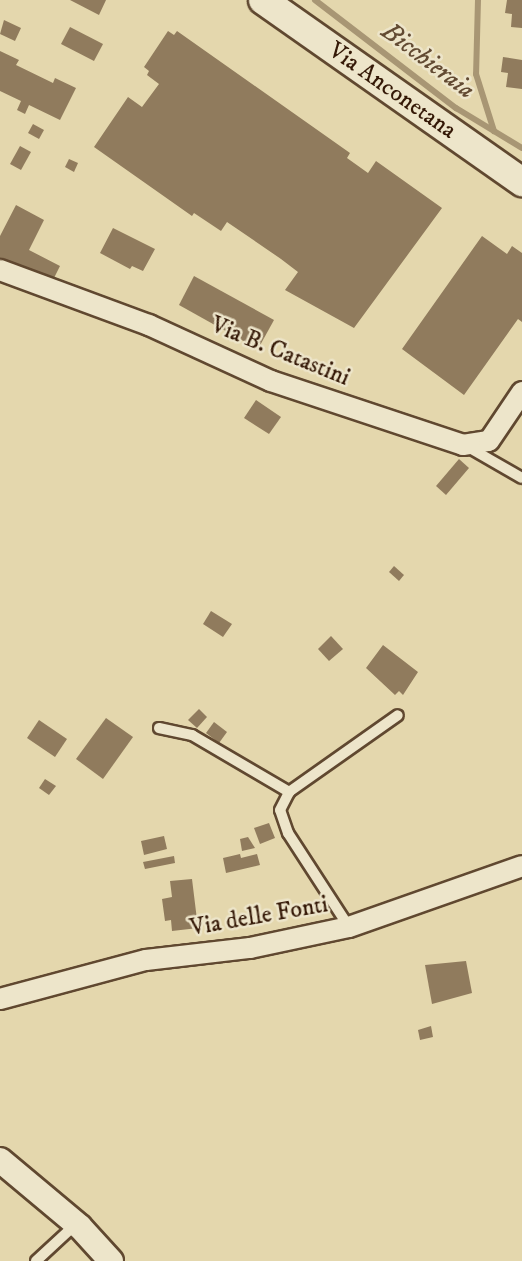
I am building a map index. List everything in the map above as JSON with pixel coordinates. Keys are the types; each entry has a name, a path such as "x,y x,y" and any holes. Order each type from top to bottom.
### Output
{"main road":[{"name":"Via Anconetana","path":"263,0 522,182"}],"street":[{"name":"Via B. Catastini","path":"0,270 148,325 271,381 464,445"},
{"path":"464,445 489,441 522,392"},
{"name":"Via delle Fonti","path":"0,999 146,960 250,948 349,927 522,866"},
{"path":"0,1160 76,1224 111,1261"}],"lane":[{"path":"464,445 522,478"},
{"path":"349,927 288,833 280,810 289,792 398,715"},
{"path":"159,728 192,735 289,792"},
{"path":"36,1261 76,1224"}],"building":[{"path":"70,0 106,0 99,15"},
{"path":"507,0 522,0 522,28 511,27 512,14 505,13"},
{"path":"4,20 21,28 15,41 0,34"},
{"path":"70,27 103,44 94,61 61,44"},
{"path":"168,31 174,35 177,31 350,153 347,158 368,173 376,161 442,208 354,328 285,290 298,272 281,259 227,222 221,231 194,213 192,216 94,147 128,97 142,107 159,84 147,75 149,71 144,67"},
{"path":"0,51 19,60 16,65 53,83 55,78 76,88 60,120 29,105 25,114 17,110 21,101 0,91"},
{"path":"503,57 522,60 522,89 506,87 508,73 501,72"},
{"path":"33,124 44,130 39,139 28,133"},
{"path":"20,146 31,152 21,170 10,164"},
{"path":"69,159 78,163 74,172 65,167"},
{"path":"16,205 44,220 29,250 60,266 51,284 0,258 0,236"},
{"path":"113,228 155,249 143,271 132,266 130,269 100,253"},
{"path":"482,236 507,254 512,246 522,253 522,322 518,319 464,395 402,349"},
{"path":"194,276 274,320 258,349 179,305"},
{"path":"256,400 281,417 269,434 244,418"},
{"path":"459,459 469,468 446,495 436,486"},
{"path":"394,566 404,575 399,581 389,572"},
{"path":"211,611 232,624 223,637 203,624"},
{"path":"331,636 343,649 329,661 318,649"},
{"path":"383,645 418,672 403,695 399,691 395,695 366,668"},
{"path":"199,709 207,717 197,728 188,720"},
{"path":"106,718 133,737 103,779 76,759"},
{"path":"39,720 67,739 55,757 27,738"},
{"path":"214,722 227,732 219,743 206,733"},
{"path":"45,779 56,786 49,795 39,788"},
{"path":"269,823 275,838 260,844 254,828"},
{"path":"164,836 167,849 144,855 141,841"},
{"path":"248,837 255,848 242,851 240,839"},
{"path":"240,854 241,858 257,854 260,865 226,873 223,858"},
{"path":"174,856 175,863 145,869 143,862"},
{"path":"192,879 198,928 172,931 171,920 165,921 162,899 172,897 170,881"},
{"path":"466,961 472,993 432,1004 425,965"},
{"path":"431,1026 433,1037 420,1040 418,1030"}],"waterway":[{"name":"Bicchieraia","path":"315,0 456,108 522,148"},
{"path":"478,0 476,74 494,131"}]}
